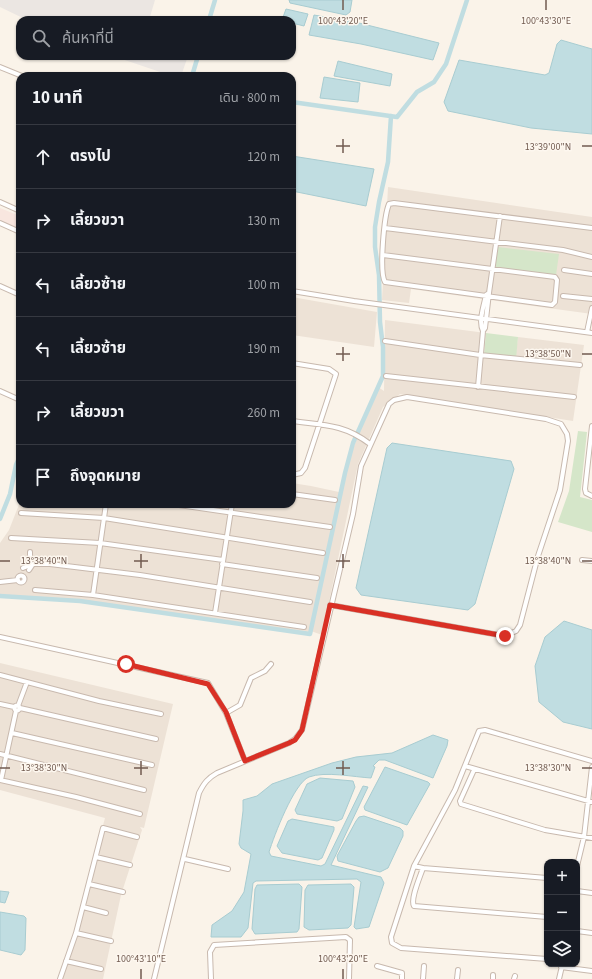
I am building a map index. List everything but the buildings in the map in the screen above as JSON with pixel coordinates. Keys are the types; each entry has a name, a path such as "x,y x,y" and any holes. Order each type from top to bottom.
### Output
{"street":[{"path":"0,66 16,73"},
{"path":"0,202 16,209"},
{"path":"383,255 555,277 557,280 554,302 552,305 385,282 382,278 383,255 389,204 394,203 592,228"},
{"path":"478,387 483,331 481,328 484,319 500,216"},
{"path":"0,223 16,230"},
{"path":"385,228 563,250 592,257"},
{"path":"564,270 592,274"},
{"path":"0,286 16,293"},
{"path":"296,292 354,302 403,307 590,332 592,308"},
{"path":"563,296 592,299"},
{"path":"384,341 480,355 580,365"},
{"path":"296,364 329,369 336,374 305,468 301,473 296,474"},
{"path":"386,376 574,397"},
{"path":"0,391 16,398"},
{"path":"154,979 185,859 199,792 208,779 217,773 295,740 302,730 330,605 353,514 361,466 389,404 400,398 407,397 546,419 561,424 567,434 568,441 560,490 538,556 520,625 516,631 505,636 330,605"},
{"path":"296,421 336,426 352,431 370,444"},
{"path":"592,426 590,464 585,489 586,494 592,496"},
{"path":"296,495 335,500"},
{"path":"93,595 105,508"},
{"path":"198,508 330,527"},
{"path":"215,613 231,508"},
{"path":"21,513 104,518 323,553"},
{"path":"11,538 100,543 317,578"},
{"path":"26,571 30,552"},
{"path":"582,560 592,561"},
{"path":"0,582 26,571 50,564 219,587 310,602"},
{"path":"35,590 93,595 304,627"},
{"path":"0,636 208,684 226,712 245,761"},
{"path":"226,712 240,705 251,678 265,671 271,664"},
{"path":"0,675 99,701 161,714"},
{"path":"27,682 17,708 8,755 1,780 76,796 140,814"},
{"path":"0,704 156,739"},
{"path":"544,959 401,948 392,943 392,938 414,866 455,790 475,736 482,730 592,761"},
{"path":"12,733 152,765"},
{"path":"0,754 144,790"},
{"path":"465,766 474,770 590,801"},
{"path":"579,859 590,801 592,767"},
{"path":"474,770 460,801 461,804 545,830 592,838"},
{"path":"60,979 76,933 103,828 137,837"},
{"path":"96,858 130,865"},
{"path":"185,859 228,869"},
{"path":"414,866 544,878"},
{"path":"424,868 412,902 414,906 544,917"},
{"path":"89,884 123,892"},
{"path":"580,891 592,893"},
{"path":"83,907 106,913"},
{"path":"580,931 592,933"},
{"path":"76,933 111,941"},
{"path":"211,979 210,952 214,945 346,937 350,940 349,979"},
{"path":"66,961 101,969"},
{"path":"376,966 402,973 402,979"},
{"path":"423,979 424,966"},
{"path":"559,979 562,967"},
{"path":"574,967 592,972"},
{"path":"457,979 458,970"}],"shaded area":[{"path":"0,0 155,0 150,16 19,16 0,7"},
{"path":"125,60 187,60 182,72 160,72"},
{"path":"388,187 592,217 592,314 411,289 409,303 382,300"},
{"path":"0,208 16,214 16,230 0,223"},
{"path":"296,298 377,312 374,347 296,336"},
{"path":"385,320 486,333 484,355 515,359 518,337 584,345 573,421 400,394 383,407 358,464 322,635 311,631 310,634 94,603 0,597 0,543 9,530 18,508 296,508 296,484 339,492 340,494 348,461 378,387 384,391"},
{"path":"0,663 173,704 144,828 140,827 142,830 121,895 103,979 59,979 71,944 105,818 0,790"}],"green space":[{"path":"498,247 559,254 556,275 495,268"},
{"path":"486,333 518,337 516,359 484,355"},
{"path":"578,431 587,432 580,497 592,500 592,532 558,522 569,491"}],"water":[{"path":"289,0 352,0 350,12 346,15 290,3"},
{"path":"286,9 308,14 304,26 296,24 296,16 283,16"},
{"path":"314,15 359,23 439,43 433,60 361,44 309,35"},
{"path":"561,40 592,49 592,134 531,128 448,111 444,102 459,60 545,75 549,73 557,44"},
{"path":"338,61 392,74 390,86 334,76"},
{"path":"324,77 360,83 358,102 320,98"},
{"path":"296,157 374,169 366,206 296,192"},
{"path":"392,443 511,461 514,469 475,604 468,610 361,595 356,588 387,448"},
{"path":"564,621 592,630 592,729 563,722 539,702 535,666 545,637"},
{"path":"433,735 448,740 447,746 433,778 385,760 379,760 373,766 375,767 371,778 323,774 309,777 303,781 285,811 269,852 271,856 321,866 325,864 363,786 368,787 331,865 381,877 384,883 369,927 356,929 354,927 361,882 357,879 256,881 253,883 248,928 241,937 211,937 212,925 232,911 244,892 251,854 241,848 239,844 243,800 257,796 272,784 332,763 356,757 392,753"},
{"path":"385,767 430,784 407,825 365,810 364,807"},
{"path":"320,778 353,781 355,787 342,819 337,821 297,814 295,810 307,784"},
{"path":"364,816 400,828 403,831 403,836 388,868 380,872 338,861 337,856 356,821 359,817"},
{"path":"292,819 334,827 322,858 318,860 282,853 277,846 288,821"},
{"path":"299,884 302,887 299,929 297,932 255,934 252,929 255,889 257,885"},
{"path":"351,884 354,887 351,925 348,928 309,930 304,927 305,890 308,885"},
{"path":"0,891 9,892 5,903 0,902"},
{"path":"0,912 24,916 26,918 25,950 21,955 0,950"}],"waterway":[{"path":"210,16 215,0"},
{"path":"296,103 397,117 417,92 434,82 446,64 467,0"},
{"path":"193,72 197,60"},
{"path":"0,596 80,601 310,634 345,473 353,443 383,376 383,347 380,322 379,275 375,247 375,227 388,162 391,116"},
{"path":"0,519 10,494 16,465"}],"route":[{"path":"126,664 198,681 212,687 226,712 245,761 295,740 302,730 330,605 505,636"}]}
